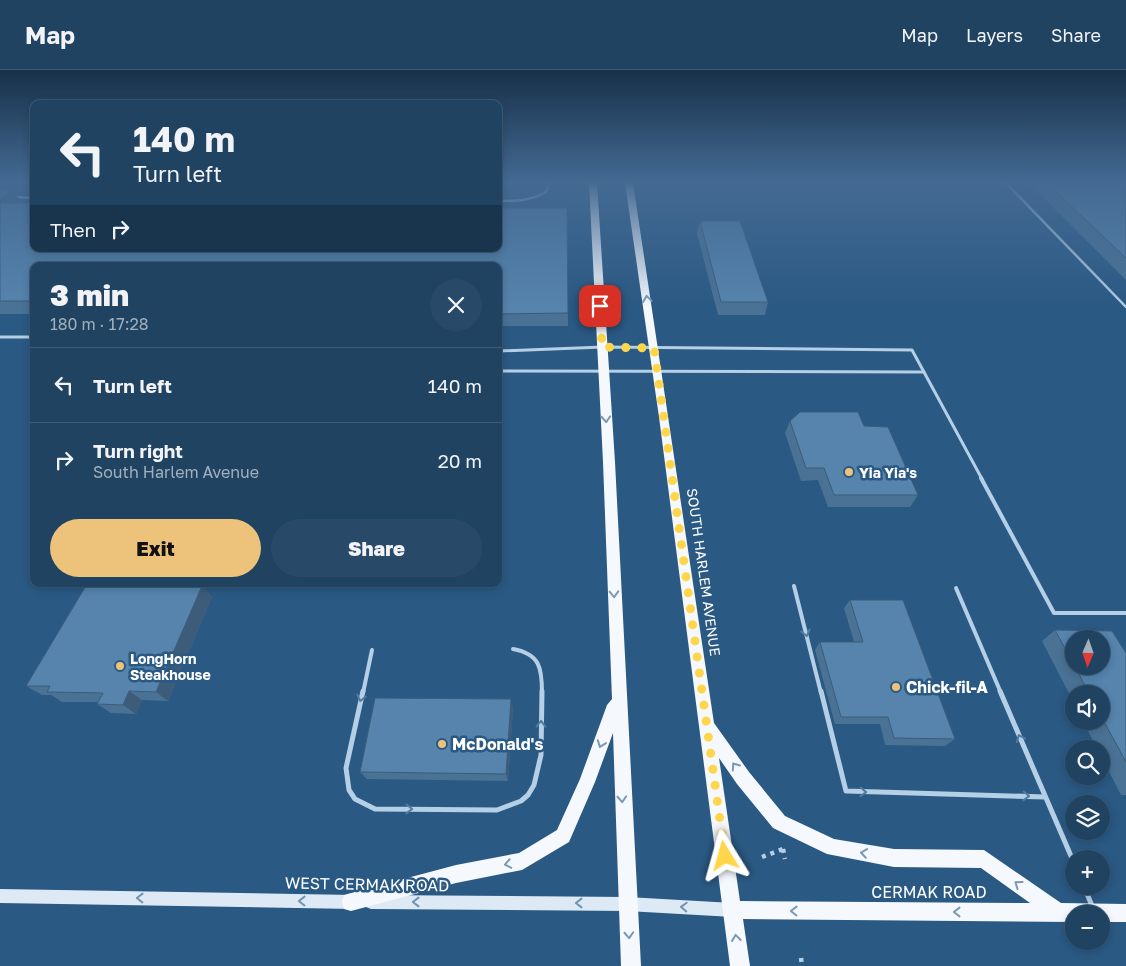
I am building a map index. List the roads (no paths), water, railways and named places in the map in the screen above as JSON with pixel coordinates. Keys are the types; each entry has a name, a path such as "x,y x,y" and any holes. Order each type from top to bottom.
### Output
{"main road":[{"path":"595,225 604,370 631,966"},
{"name":"SOUTH HARLEM AVENUE","path":"635,225 740,966"},
{"path":"351,902 456,874 522,861 563,836 587,782 618,698"},
{"path":"707,726 744,778 779,822 833,848 894,858 984,859 1058,912"},
{"name":"WEST CERMAK ROAD","path":"0,896 351,902 628,904 732,910"},
{"name":"CERMAK ROAD","path":"732,910 1065,912"},
{"name":"CERMAK ROAD","path":"1110,913 1126,913"}],"lane":[{"path":"1046,225 1126,307"},
{"path":"0,337 30,337"},
{"path":"502,351 602,347 912,350 1054,613 1126,613"},
{"path":"502,371 924,372"},
{"path":"794,586 846,791 1045,797"},
{"path":"956,588 1068,850"},
{"path":"372,650 346,768 345,782 350,793 360,804 375,809 497,810 515,804 528,796 536,783 541,768 542,674 540,664 534,655 513,649"}],"place":[{"name":"Yia Yia's","path":"849,472"},
{"name":"LongHorn Steakhouse","path":"120,666"},
{"name":"Chick-fil-A","path":"896,687"},
{"name":"McDonald's","path":"442,744"}]}
